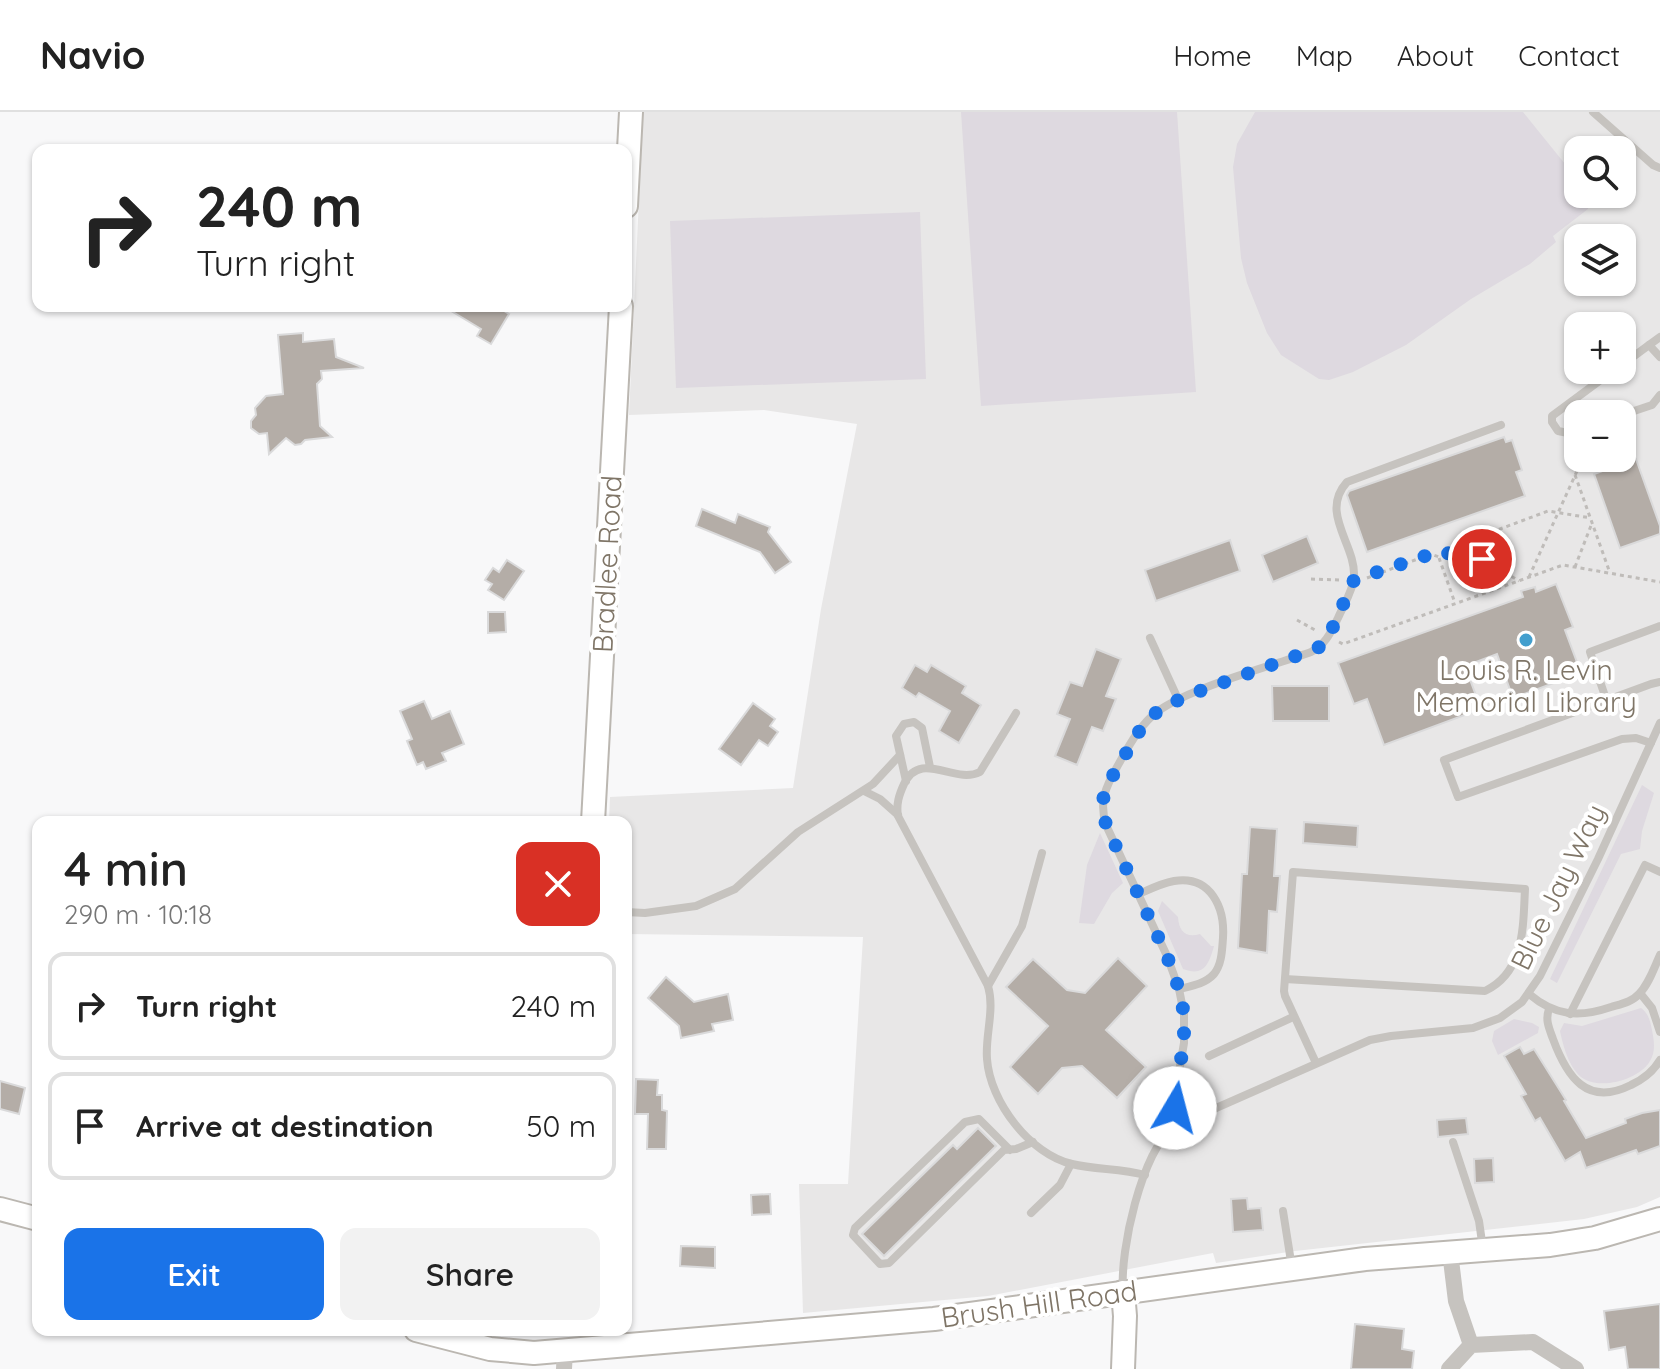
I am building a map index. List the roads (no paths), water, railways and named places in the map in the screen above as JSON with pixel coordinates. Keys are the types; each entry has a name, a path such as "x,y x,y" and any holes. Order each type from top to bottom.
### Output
{"street":[{"path":"629,144 631,112"},
{"name":"Bradlee Road","path":"593,816 621,312"},
{"path":"0,1209 32,1217"},
{"name":"Brush Hill Road","path":"437,1336 507,1351 534,1353 915,1321 1365,1259 1550,1245 1595,1238 1660,1219"},
{"path":"1450,1252 1456,1301 1471,1345"},
{"path":"1123,1292 1123,1369"},
{"path":"1449,1369 1471,1345 1533,1342 1576,1369"}],"lane":[{"path":"1593,112 1660,168"},
{"path":"1636,355 1660,337"},
{"path":"1649,345 1660,357"},
{"path":"1574,400 1595,384"},
{"path":"1636,410 1652,405 1660,395"},
{"path":"1564,407 1552,416 1554,428 1564,432"},
{"path":"1180,1123 1174,1101 1184,1043 1184,1014 1179,989 1106,825 1103,796 1116,768 1143,725 1160,709 1178,699 1311,652 1328,638 1354,580 1336,514 1339,493 1347,482 1501,425"},
{"path":"1606,699 1590,652 1660,626"},
{"path":"1150,638 1178,699"},
{"path":"1651,743 1636,738 1622,739 1458,797 1444,760 1660,682"},
{"path":"898,816 897,803 906,781 914,772 930,767 965,776 980,772 1016,713"},
{"path":"906,781 897,731 904,724 914,722 924,732 930,767"},
{"name":"Blue Jay Way","path":"1123,1292 1124,1255 1145,1175 1160,1141 1180,1123 1381,1038 1484,1025 1507,1013 1529,994 1598,859 1660,723"},
{"path":"632,912 674,910 716,899 743,883 798,832 864,791 900,755"},
{"path":"864,791 886,803 898,816 988,986 991,1004 986,1058 991,1082 1005,1108 1033,1142 1053,1157 1071,1164 1145,1175"},
{"path":"988,986 1022,926 1042,853"},
{"path":"1570,1014 1645,865 1660,872"},
{"path":"1285,979 1485,991 1506,975 1516,958 1522,941 1525,889 1293,872 1285,979 1285,996 1316,1063"},
{"path":"1139,894 1170,882 1187,881 1204,888 1221,907 1224,935 1217,968 1203,982 1179,989"},
{"path":"1529,994 1549,1009 1570,1014 1593,1013 1628,1002 1640,993 1660,955"},
{"path":"1640,993 1652,1008 1660,1032"},
{"path":"1549,1009 1546,1018 1560,1058 1573,1078 1587,1089 1607,1092 1627,1087 1650,1074 1660,1060"},
{"path":"1209,1056 1293,1017"},
{"path":"1010,1150 979,1119 965,1122 855,1228 853,1235 880,1264 889,1263 1004,1150 1010,1150 1033,1142"},
{"path":"1453,1142 1479,1221 1483,1250"},
{"path":"1031,1213 1060,1185 1071,1164"},
{"path":"1283,1211 1292,1269"}],"place":[{"name":"Louis R. Levin Memorial Library","path":"1526,640"}]}
